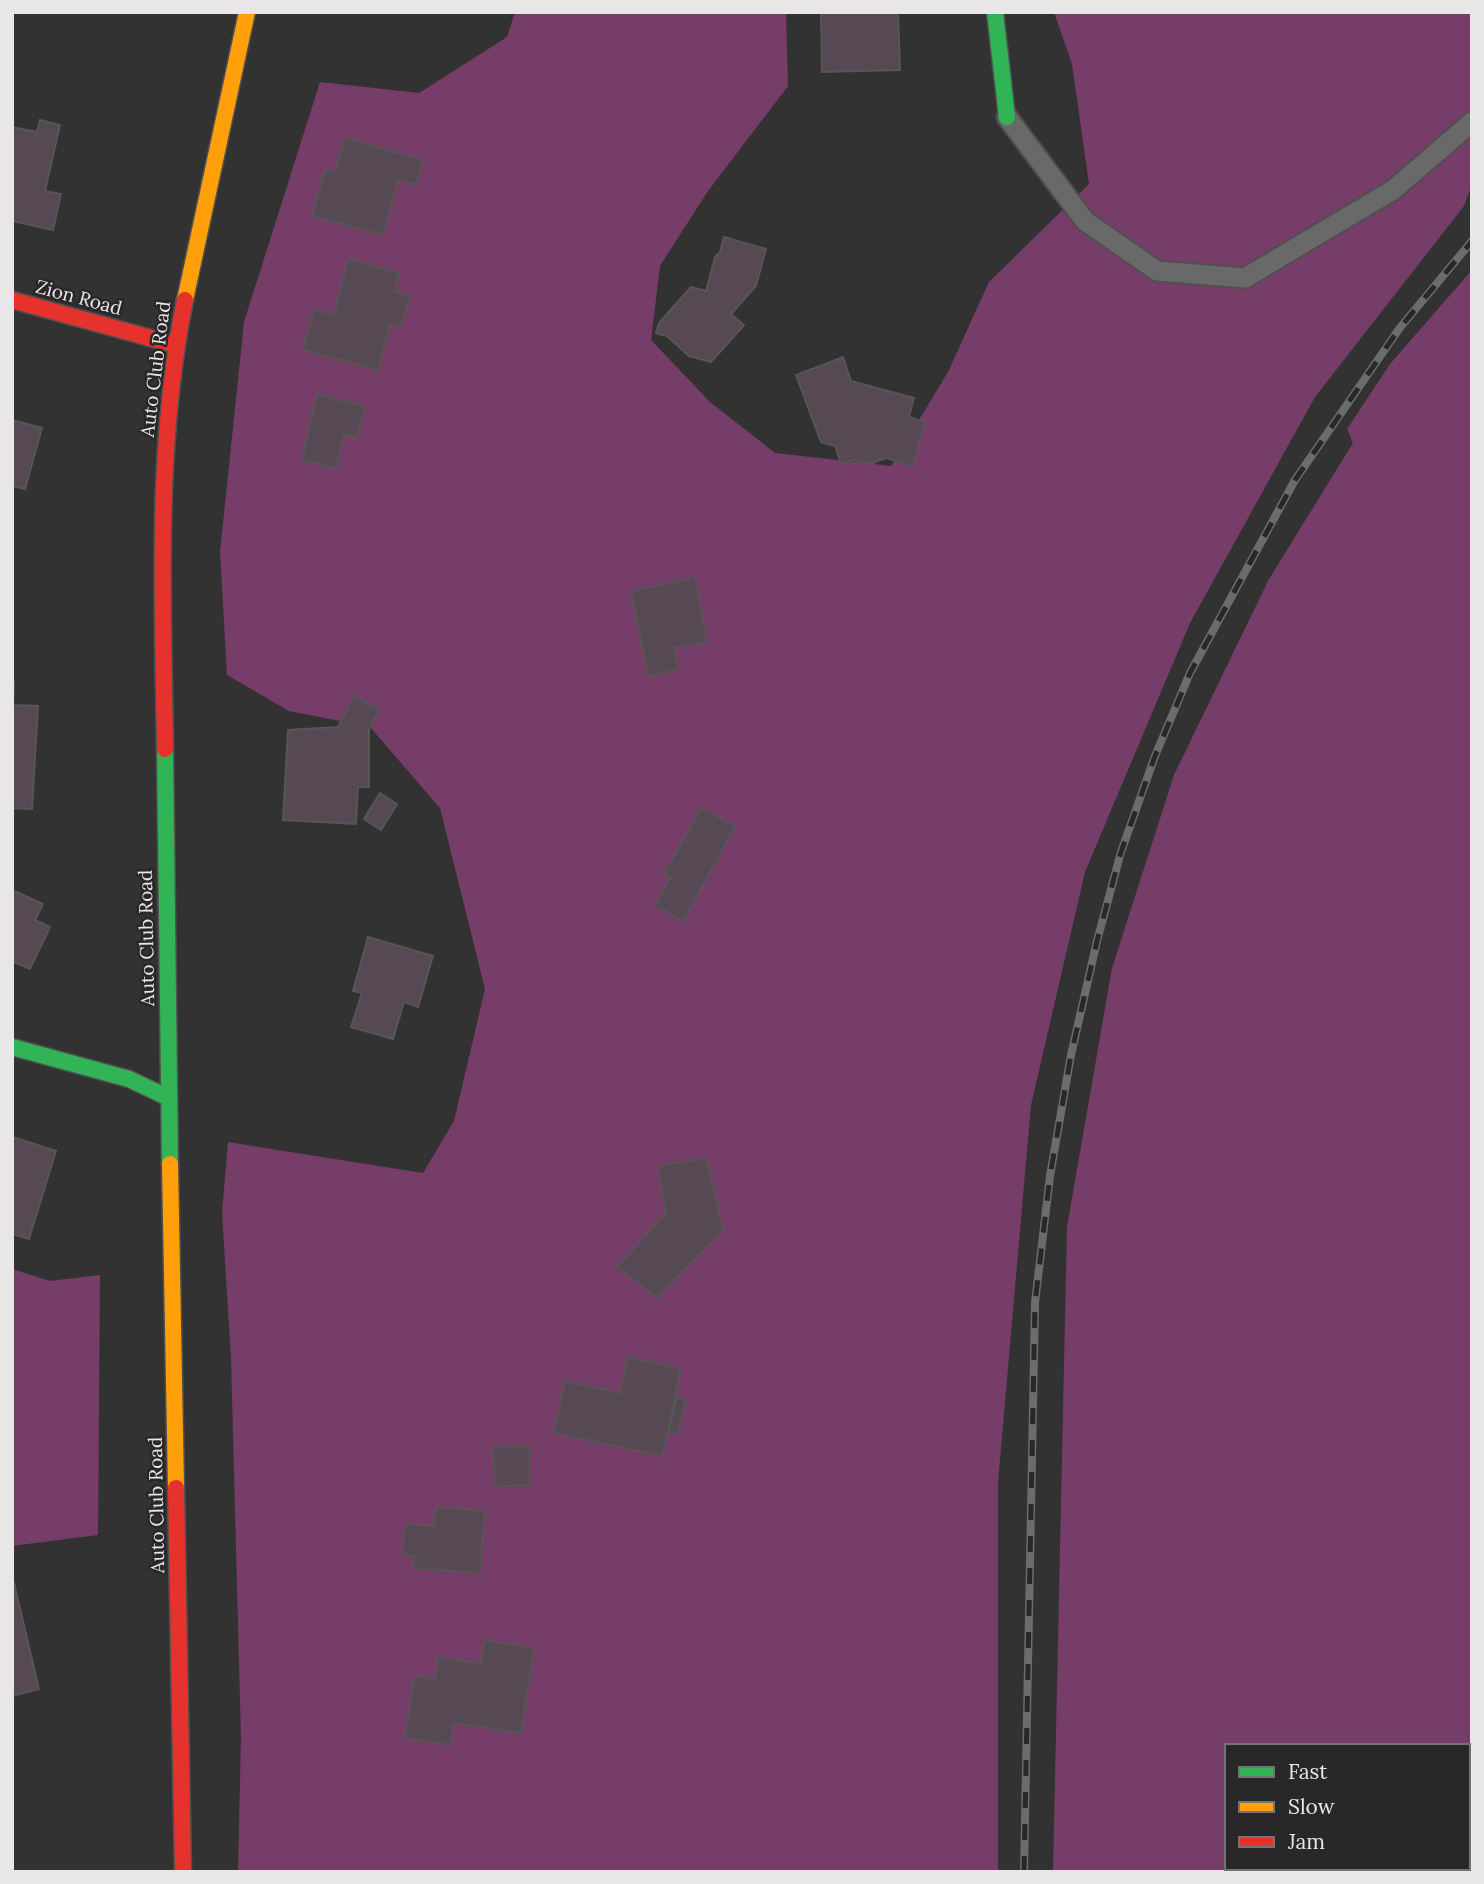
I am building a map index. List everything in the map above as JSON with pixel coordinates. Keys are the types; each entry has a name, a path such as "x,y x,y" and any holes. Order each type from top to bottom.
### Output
{"street":[{"name":"Auto Club Road","path":"183,1872 169,1098 163,597 165,460 176,345 247,12"},
{"path":"995,12 1007,117"},
{"name":"Zion Road","path":"12,300 176,345"},
{"path":"12,1046 129,1079 169,1098"}],"lane":[{"path":"1007,117 1085,221 1157,271 1245,278 1393,190 1472,122"}],"shaded area":[{"path":"515,12 786,12 788,86 708,191 660,266 651,340 710,402 775,453 891,466 948,372 989,282 1089,184 1072,64 1054,12 1472,12 1472,184 1464,206 1315,397 1190,623 1085,872 1031,1105 998,1482 998,1872 238,1872 241,1737 231,1358 222,1213 228,1142 423,1173 454,1121 485,989 440,808 370,727 289,711 227,675 220,552 244,322 320,82 419,93 507,37"},
{"path":"1472,270 1472,1872 1053,1872 1067,1227 1112,968 1174,775 1269,579 1353,443 1347,429 1390,364"},
{"path":"12,1269 50,1281 100,1275 98,1535 12,1546"}],"building":[{"path":"821,12 898,12 900,70 822,72"},
{"path":"40,120 60,125 45,191 61,194 53,230 12,221 12,127 37,132"},
{"path":"345,138 423,160 416,185 398,180 383,235 312,216 325,170 335,172"},
{"path":"724,237 766,249 756,286 731,314 744,325 711,362 689,356 667,336 656,333 659,323 691,287 706,291 715,257 720,252"},
{"path":"348,259 399,273 394,292 410,296 401,327 390,324 378,370 303,350 314,309 334,315"},
{"path":"843,357 851,381 914,398 909,417 925,422 913,466 886,458 870,464 853,460 841,464 835,446 821,442 796,375"},
{"path":"317,394 365,406 357,437 344,434 336,468 302,460"},
{"path":"12,420 42,428 25,489 12,486"},
{"path":"695,578 707,642 674,648 678,670 648,676 631,591"},
{"path":"12,681 13,705 38,706 32,809 12,808"},
{"path":"354,696 379,709 369,729 369,787 358,787 356,824 283,820 288,730 338,727"},
{"path":"380,793 397,804 381,830 364,819"},
{"path":"701,808 735,827 683,921 655,905 671,877 664,874"},
{"path":"12,890 43,904 35,920 50,927 30,969 12,961"},
{"path":"368,937 433,956 418,1007 404,1002 393,1039 351,1027 362,993 353,991"},
{"path":"12,1137 56,1151 29,1239 12,1234"},
{"path":"706,1158 723,1230 657,1298 617,1267 666,1213 658,1166"},
{"path":"628,1357 681,1369 662,1456 554,1433 565,1381 620,1393"},
{"path":"677,1397 686,1399 678,1434 669,1432"},
{"path":"529,1446 530,1485 495,1486 493,1447"},
{"path":"436,1507 485,1511 480,1573 413,1568 414,1556 402,1555 405,1524 434,1526"},
{"path":"14,1583 39,1689 12,1696 12,1584"},
{"path":"484,1640 534,1648 521,1733 454,1723 450,1745 405,1738 415,1676 435,1679 438,1657 481,1664"}],"railway":[{"path":"1024,1872 1035,1303 1050,1176 1071,1055 1121,852 1155,756 1190,673 1295,480 1399,329 1472,241"}],"traffic: fast":[{"path":"995,12 1007,117"},
{"path":"165,749 170,1164"},
{"path":"12,1047 129,1079 169,1098"}],"traffic: slow":[{"path":"185,300 247,12"},
{"path":"170,1164 176,1488"}],"traffic: jam":[{"path":"12,300 176,345"},
{"path":"165,749 165,467 175,355 185,300"},
{"path":"176,1488 183,1872"}]}
